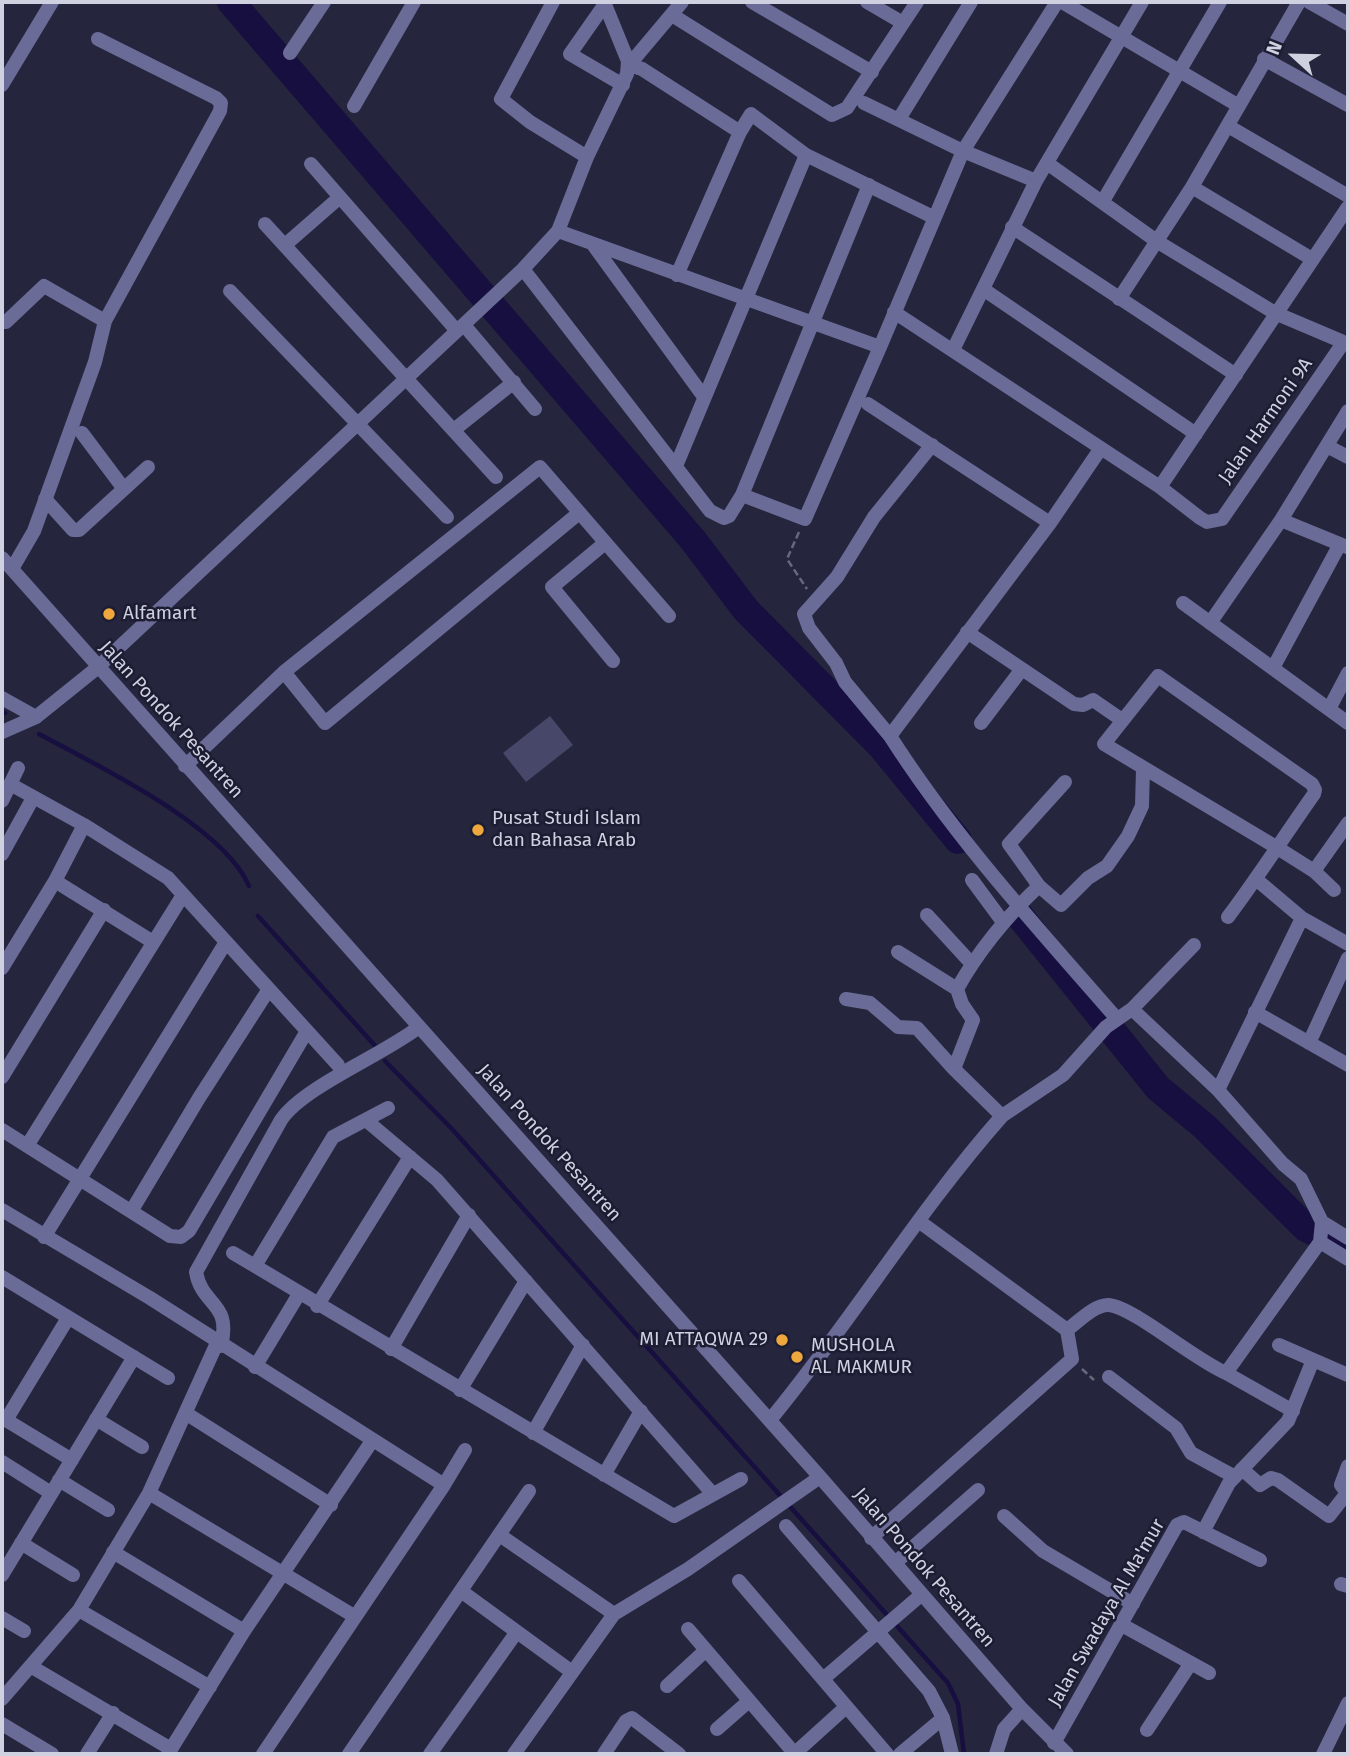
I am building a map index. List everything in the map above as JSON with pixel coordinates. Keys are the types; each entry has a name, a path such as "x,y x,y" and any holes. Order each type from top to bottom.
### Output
{"street":[{"path":"2,85 52,2"},
{"path":"290,53 324,2"},
{"path":"354,106 414,2"},
{"path":"553,2 501,99 530,122 587,157"},
{"path":"2,732 36,718 97,668 523,269 558,231 587,157 623,85 629,65 682,2"},
{"path":"752,2 872,72"},
{"path":"867,2 903,23"},
{"path":"672,15 832,115 847,108 917,2"},
{"path":"899,118 971,2"},
{"path":"742,495 805,519 963,151 1059,2 1238,106"},
{"path":"953,350 1036,181 1142,2"},
{"path":"1103,201 1220,2"},
{"path":"1119,299 1192,187 1299,2"},
{"path":"1309,2 1348,24"},
{"path":"604,3 570,54 623,85"},
{"path":"604,3 629,65"},
{"path":"7,563 30,540 95,362 105,321 220,111 221,103 98,39"},
{"path":"1264,59 1348,105"},
{"path":"629,65 642,69 740,132"},
{"path":"864,103 963,151 1036,181"},
{"path":"677,275 747,118 757,116 806,155 933,217"},
{"path":"1227,126 1348,196"},
{"path":"676,467 806,155"},
{"path":"1047,163 1158,242 1275,313"},
{"path":"311,164 460,328 514,382 534,409"},
{"path":"523,269 710,511 718,517 729,516 742,495 869,185"},
{"path":"1192,187 1312,260"},
{"path":"285,246 340,197"},
{"path":"894,312 1160,487 1348,207"},
{"path":"265,224 496,477"},
{"path":"1012,227 1236,375"},
{"path":"558,231 880,347"},
{"path":"594,246 704,397"},
{"path":"2,322 6,322 44,286 105,321"},
{"path":"984,289 1196,434"},
{"path":"230,291 447,517"},
{"name":"Jalan Harmoni 9A","path":"1160,487 1207,522 1222,519 1342,346 1337,338 1275,313"},
{"path":"455,429 514,382"},
{"path":"868,404 1050,523"},
{"path":"1210,623 1281,520 1348,411"},
{"path":"82,433 124,489"},
{"path":"932,444 874,517 837,577 806,610 809,628 836,663 845,682 890,736 949,823 1112,1022"},
{"path":"1327,446 1348,457"},
{"path":"890,736 1050,523 1099,451"},
{"path":"45,499 73,530 79,530 148,467"},
{"path":"186,765 284,672 540,467 669,616"},
{"path":"284,672 325,723 579,513"},
{"path":"1273,668 1344,546 1281,520"},
{"path":"605,543 552,587 612,661"},
{"name":"Jalan Pondok Pesantren","path":"7,563 97,668 770,1420 1022,1709 1067,1754"},
{"path":"1183,603 1348,723"},
{"path":"967,632 1074,704 1083,705 1093,700 1122,720"},
{"path":"981,723 1022,669"},
{"path":"1329,709 1348,673"},
{"path":"1228,917 1256,880 1276,847 1314,794 1312,784 1161,676 1104,744 1276,847 1314,872 1334,890"},
{"path":"2,698 36,718"},
{"path":"2,801 18,768"},
{"path":"1065,782 1009,844 1039,887 1061,905 1088,878 1107,866 1140,814 1143,769"},
{"path":"10,785 84,825 158,870 338,1065"},
{"path":"2,854 33,798"},
{"path":"1314,872 1348,823"},
{"path":"2,968 55,881 84,825"},
{"path":"972,880 1005,921"},
{"path":"1256,880 1302,918 1348,944"},
{"path":"55,881 153,942"},
{"path":"957,989 971,963 1017,906 1039,887"},
{"path":"27,1146 183,895"},
{"path":"2,1077 104,910"},
{"path":"928,915 971,963"},
{"path":"1218,1090 1302,918"},
{"path":"44,1237 226,942"},
{"path":"770,1420 825,1353 920,1222 1002,1116 1063,1075 1112,1022 1132,1009 1194,945"},
{"path":"898,952 957,989 962,1004 974,1020 954,1069"},
{"path":"1309,1043 1348,958"},
{"path":"132,1210 198,1098 269,989"},
{"path":"846,999 870,1003 898,1027 917,1028 1002,1116"},
{"path":"1132,1009 1218,1090 1283,1164 1301,1179 1321,1233 1348,1259"},
{"path":"1255,1012 1348,1065"},
{"path":"2,1699 79,1610 149,1493 225,1330 221,1310 198,1286 196,1272 281,1120 298,1101 396,1044 419,1027"},
{"path":"2,1130 170,1236 186,1236 307,1031"},
{"path":"255,1266 329,1141 388,1108"},
{"path":"367,1121 438,1180 712,1493"},
{"path":"317,1306 410,1157"},
{"path":"2,1210 150,1298 219,1345 444,1485"},
{"path":"391,1349 469,1215"},
{"path":"871,1538 1072,1359 1067,1330 920,1222"},
{"path":"1321,1233 1348,1238"},
{"path":"1226,1373 1321,1233"},
{"path":"233,1253 317,1306 604,1475 669,1519 741,1479"},
{"path":"2,1277 169,1378"},
{"path":"460,1390 526,1281"},
{"path":"255,1367 299,1294"},
{"path":"1067,1330 1101,1306 1109,1305 1151,1327 1210,1367 1226,1373 1293,1411"},
{"path":"68,1318 6,1420 72,1460"},
{"path":"533,1433 583,1345"},
{"path":"1279,1345 1348,1375"},
{"path":"2,1575 134,1357"},
{"path":"1260,1560 1203,1532 1239,1473 1288,1421 1311,1365 1310,1360"},
{"path":"1109,1377 1175,1429 1191,1453 1261,1485 1271,1478 1279,1480 1329,1516 1348,1493 1341,1485 1348,1466"},
{"path":"604,1475 641,1411"},
{"path":"187,1414 331,1505"},
{"path":"96,1419 142,1447"},
{"path":"32,1667 113,1713 170,1752 244,1631 372,1441"},
{"path":"263,1754 465,1450"},
{"path":"2,1462 108,1510"},
{"path":"514,1754 614,1614 785,1503 820,1477"},
{"path":"895,1563 978,1490"},
{"path":"349,1754 501,1536 529,1491"},
{"path":"149,1493 354,1616"},
{"path":"1004,1516 1043,1552 1133,1604"},
{"name":"Jalan Swadaya Al Ma'mur","path":"1054,1743 1177,1525 1184,1522 1203,1532"},
{"path":"786,1526 881,1628 929,1691 943,1718 952,1754"},
{"path":"501,1536 614,1614"},
{"path":"21,1543 73,1574"},
{"path":"113,1552 244,1631"},
{"path":"739,1581 887,1754"},
{"path":"461,1591 572,1672"},
{"path":"823,1679 921,1595"},
{"path":"79,1610 210,1687"},
{"path":"2,1618 24,1631"},
{"path":"1122,1625 1209,1673"},
{"path":"688,1629 794,1754 846,1707"},
{"path":"430,1754 516,1633"},
{"path":"667,1686 706,1650"},
{"path":"1147,1730 1191,1663"},
{"path":"718,1729 749,1701"},
{"path":"1323,1754 1348,1703"},
{"path":"996,1754 1004,1729 1022,1709"},
{"path":"87,1754 113,1713"},
{"path":"604,1754 626,1721 632,1718 679,1754"},
{"path":"900,1754 943,1718"},
{"path":"2,1724 52,1754"}],"path":[{"path":"805,519 787,559 807,590 806,610"}],"shaded area":[{"path":"550,716 573,745 526,782 503,753"}],"waterway":[{"path":"231,2 693,540 746,610 881,746 958,840"},
{"path":"39,734 125,780 187,820 214,841 235,864 249,886"},
{"path":"1019,915 1158,1088 1205,1127 1306,1228 1348,1249"},
{"path":"258,916 378,1049"},
{"path":"385,1061 452,1129 948,1683 958,1704 964,1754"}],"place":[{"name":"Alfamart","path":"109,614"},
{"name":"Pusat Studi Islam dan Bahasa Arab","path":"478,830"},
{"name":"MI ATTAQWA 29","path":"782,1340"},
{"name":"MUSHOLA AL MAKMUR","path":"797,1357"}]}
